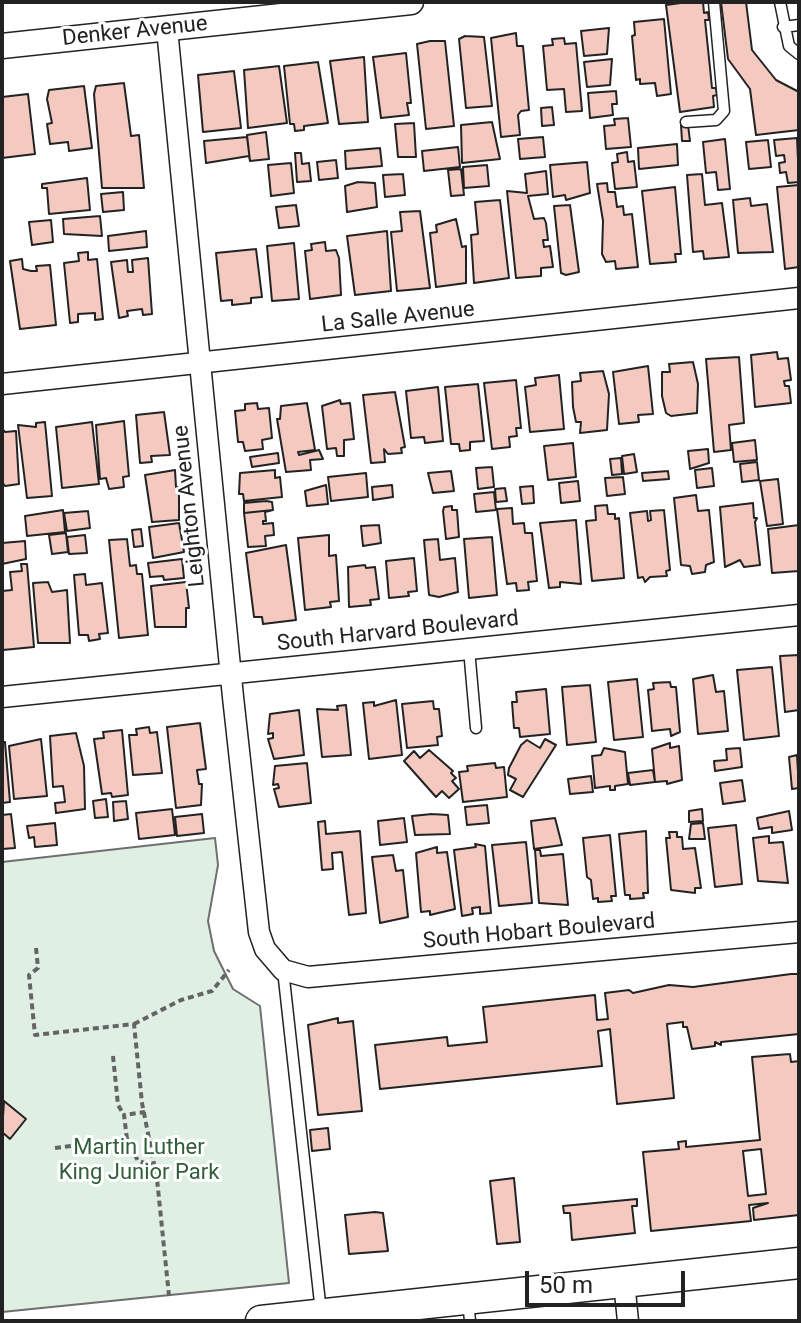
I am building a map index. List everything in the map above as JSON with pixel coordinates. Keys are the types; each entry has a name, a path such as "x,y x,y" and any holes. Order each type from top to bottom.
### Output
{"main road":[{"path":"261,1321 469,1310 624,1282 799,1263"}],"street":[{"name":"Denker Avenue","path":"2,46 411,2"},
{"name":"Leighton Avenue","path":"167,29 259,932 265,949 283,970"},
{"name":"La Salle Avenue","path":"2,384 799,298"},
{"name":"South Harvard Boulevard","path":"2,697 799,615"},
{"name":"South Hobart Boulevard","path":"283,970 308,977 799,932"},
{"path":"624,1282 628,1321"}],"lane":[{"path":"686,122 716,120 724,111 714,2"},
{"path":"780,2 789,46 799,54"},
{"path":"783,27 799,25"},
{"path":"469,649 476,728"},
{"path":"283,970 304,1318"}],"path":[{"path":"36,948 38,968 29,975 35,1035 134,1024 181,1000 212,991 229,970"},
{"path":"134,1024 152,1165 157,1179 169,1296"},
{"path":"113,1056 118,1105 124,1115 127,1139 138,1161 152,1165"},
{"path":"124,1115 146,1112"},
{"path":"55,1148 127,1139"}],"green space":[{"name":"Martin Luther King Junior Park","path":"215,838 218,865 208,921 214,951 233,989 260,1006 289,1283 2,1312 2,862"}],"building":[{"path":"703,2 704,13 708,12 709,20 705,20 712,88 716,88 717,95 713,96 714,107 680,112 666,5"},
{"path":"721,2 746,2 752,50 776,80 799,92 799,130 756,135 750,89 728,59"},
{"path":"664,19 671,94 657,96 655,83 640,84 640,79 636,80 632,36 635,35 634,22"},
{"path":"609,28 607,54 584,56 581,31"},
{"path":"516,33 517,46 523,46 529,110 521,111 518,115 520,135 501,137 491,38"},
{"path":"465,36 484,37 492,106 466,108 459,39"},
{"path":"564,38 565,44 576,43 582,111 566,112 564,89 547,90 543,46 553,45 552,39"},
{"path":"445,41 454,126 426,129 417,44"},
{"path":"406,53 411,103 407,103 409,115 381,118 373,57"},
{"path":"364,57 368,122 339,124 330,61"},
{"path":"612,59 610,85 587,87 584,62"},
{"path":"318,62 328,123 304,126 304,130 295,131 294,124 290,124 284,66"},
{"path":"279,66 287,123 248,128 244,70"},
{"path":"234,71 241,128 203,132 198,75"},
{"path":"124,83 131,136 139,135 144,188 102,188 94,94 96,86"},
{"path":"84,86 92,148 69,151 68,142 50,144 47,124 52,123 47,99 49,90"},
{"path":"616,91 617,104 612,104 613,115 590,118 588,93"},
{"path":"28,94 35,154 2,158 2,97"},
{"path":"552,107 554,125 542,126 541,108"},
{"path":"628,118 631,147 606,149 604,126 615,125 614,119"},
{"path":"492,122 500,159 462,163 461,125"},
{"path":"414,123 416,157 398,157 395,124"},
{"path":"681,125 688,125 690,141 682,141"},
{"path":"266,132 269,159 250,161 247,135"},
{"path":"247,137 250,161 249,156 206,163 204,141"},
{"path":"543,137 545,157 520,159 518,139"},
{"path":"797,138 799,182 788,183 786,172 780,173 779,163 785,162 784,155 776,156 774,140"},
{"path":"725,139 730,189 718,190 716,172 706,173 703,142"},
{"path":"768,140 771,167 749,169 746,142"},
{"path":"677,144 678,165 639,169 638,148"},
{"path":"458,147 460,167 424,171 422,151"},
{"path":"380,148 382,166 346,169 345,151"},
{"path":"627,152 628,162 634,161 637,187 615,189 612,163 618,162 617,154"},
{"path":"295,153 301,153 302,164 309,163 311,181 297,182"},
{"path":"336,160 338,178 319,180 317,162"},
{"path":"587,162 590,193 566,200 565,195 553,197 550,165"},
{"path":"291,163 294,193 271,196 268,165"},
{"path":"487,165 489,186 464,188 463,167"},
{"path":"461,169 464,195 451,196 448,170"},
{"path":"546,171 548,194 528,196 534,219 544,218 546,223 548,240 543,240 544,247 550,246 553,267 541,268 541,276 516,278 507,191 527,193 525,174"},
{"path":"403,174 405,195 385,197 383,175"},
{"path":"702,174 705,205 722,203 729,257 704,259 703,251 693,252 687,175"},
{"path":"87,178 90,210 49,214 47,188 42,188 42,184"},
{"path":"358,182 375,183 377,207 347,212 345,186"},
{"path":"607,183 608,192 615,192 617,207 623,206 624,215 632,214 638,267 616,269 615,261 606,262 602,254 603,221 597,184"},
{"path":"799,185 799,267 785,269 777,187"},
{"path":"675,187 681,254 675,254 676,262 650,264 642,191"},
{"path":"123,192 124,210 103,212 101,194"},
{"path":"750,198 751,206 767,204 773,252 738,253 733,200"},
{"path":"500,200 509,278 474,283 471,235 478,234 475,202"},
{"path":"296,205 299,226 279,228 276,207"},
{"path":"570,205 579,272 566,275 561,273 554,206"},
{"path":"420,211 430,288 397,291 391,232 402,231 400,212"},
{"path":"100,216 102,236 64,234 63,219"},
{"path":"456,219 462,247 466,246 466,283 436,287 430,233 437,232 436,225"},
{"path":"51,220 53,242 32,245 29,222"},
{"path":"146,231 147,247 109,251 108,236"},
{"path":"387,231 391,291 355,295 347,236"},
{"path":"325,242 326,251 336,250 339,258 341,295 310,299 305,251 312,250 311,244"},
{"path":"294,243 299,299 272,301 267,246"},
{"path":"256,249 262,297 251,298 251,303 232,305 232,300 221,301 216,253"},
{"path":"88,252 88,260 97,259 103,319 95,320 95,313 78,314 78,322 70,323 64,263 79,261 78,253"},
{"path":"148,258 152,314 143,315 142,309 127,311 128,316 119,318 111,262 127,260 128,272 133,272 132,260"},
{"path":"22,259 23,269 31,271 37,271 36,266 50,265 56,325 20,329 10,261"},
{"path":"777,352 778,359 788,358 791,380 784,381 785,386 789,386 791,403 755,407 751,355"},
{"path":"739,357 744,423 729,425 731,450 714,452 706,359"},
{"path":"693,362 698,384 697,413 671,416 666,413 662,396 662,372 670,372 669,364"},
{"path":"648,366 653,414 638,415 639,422 619,424 613,372"},
{"path":"603,371 609,394 607,430 580,433 581,422 576,422 573,407 572,382 581,381 580,373"},
{"path":"559,375 564,429 530,432 525,387 536,385 535,378"},
{"path":"516,380 521,428 516,428 517,436 509,437 510,447 492,449 484,383"},
{"path":"478,384 484,441 470,442 470,450 460,451 459,444 451,444 445,387"},
{"path":"438,387 443,441 425,443 424,437 411,438 406,391"},
{"path":"395,392 405,447 401,448 402,453 388,454 384,449 385,462 371,463 363,395"},
{"path":"340,400 341,404 350,403 354,439 344,440 344,456 337,456 336,448 327,449 322,406"},
{"path":"257,403 258,409 269,408 272,438 262,440 263,449 245,451 243,442 238,442 235,411 245,410 245,404"},
{"path":"307,403 315,450 298,452 299,455 319,450 323,459 310,460 311,470 286,472 277,419 280,419 281,406"},
{"path":"164,412 170,455 151,456 152,462 140,463 136,415"},
{"path":"124,421 129,476 123,477 124,487 109,489 106,478 100,479 96,425"},
{"path":"45,422 52,496 27,498 18,425 36,427 36,423"},
{"path":"92,422 99,484 62,488 56,427"},
{"path":"2,428 5,432 16,431 19,484 5,486 2,482"},
{"path":"755,440 757,460 734,462 732,443"},
{"path":"573,443 576,477 548,480 544,446"},
{"path":"708,449 709,463 690,469 688,451"},
{"path":"278,453 279,463 252,467 250,457"},
{"path":"634,454 637,472 624,474 622,456"},
{"path":"621,458 622,474 612,475 610,459"},
{"path":"757,462 759,480 742,482 740,464"},
{"path":"492,467 494,487 478,489 476,468"},
{"path":"712,468 714,486 697,488 695,470"},
{"path":"175,470 176,487 179,487 179,520 152,522 145,475"},
{"path":"275,470 275,478 280,477 282,497 244,501 243,494 239,494 240,473"},
{"path":"451,471 454,491 433,493 428,473"},
{"path":"668,471 669,479 643,481 642,473"},
{"path":"366,473 368,497 331,501 328,477"},
{"path":"623,477 625,494 607,496 605,478"},
{"path":"778,479 783,524 767,526 760,481"},
{"path":"578,481 580,501 561,503 559,483"},
{"path":"326,485 328,504 307,506 305,491"},
{"path":"392,485 393,497 373,500 372,487"},
{"path":"533,486 534,503 522,504 520,487"},
{"path":"505,488 507,501 496,502 495,489"},
{"path":"494,492 496,510 476,512 474,494"},
{"path":"696,495 698,511 709,510 714,562 706,565 705,572 692,574 690,566 681,565 674,498"},
{"path":"272,502 273,510 244,513 244,503"},
{"path":"753,503 760,565 744,567 740,560 725,567 720,507"},
{"path":"607,505 608,514 619,518 624,578 592,581 586,521 596,520 595,506"},
{"path":"452,506 452,510 457,510 459,537 446,539 443,511 444,507"},
{"path":"512,508 513,524 524,523 525,533 532,533 537,581 528,582 529,590 517,591 516,583 507,584 497,509"},
{"path":"63,510 65,532 27,536 25,516"},
{"path":"273,510 265,512 266,521 263,524 273,523 274,535 265,536 266,546 248,547 244,513"},
{"path":"664,510 670,570 666,571 667,576 650,577 645,582 643,577 638,578 630,513 647,511 648,521 651,520 650,511"},
{"path":"88,511 90,528 67,531 64,513"},
{"path":"576,520 581,584 560,582 560,587 549,588 540,523"},
{"path":"179,523 184,552 153,558 149,527"},
{"path":"379,525 381,543 363,546 361,526"},
{"path":"799,525 799,571 772,573 768,529"},
{"path":"141,529 143,546 134,547 132,530"},
{"path":"66,533 68,552 52,554 49,535"},
{"path":"85,535 87,553 69,554 67,537"},
{"path":"329,535 329,556 336,555 339,601 330,602 331,607 305,610 298,538"},
{"path":"492,537 497,595 469,598 464,539"},
{"path":"127,539 130,566 136,565 137,574 142,574 148,635 119,638 109,540"},
{"path":"438,539 440,560 455,558 458,592 439,597 429,595 424,540"},
{"path":"25,541 26,559 2,564 2,543"},
{"path":"286,545 296,620 263,624 262,617 254,617 246,553"},
{"path":"414,558 417,591 408,592 409,596 389,598 386,561"},
{"path":"182,559 184,578 164,580 163,576 150,577 148,563"},
{"path":"21,564 27,564 34,647 3,650 2,591 12,590 10,572 22,571"},
{"path":"365,565 366,568 375,567 379,599 370,600 371,605 349,607 348,567"},
{"path":"85,574 86,585 102,583 108,633 99,634 100,639 89,641 88,635 79,635 74,575"},
{"path":"48,582 52,592 67,590 70,643 38,643 33,583"},
{"path":"186,582 189,608 186,608 186,627 155,627 151,586"},
{"path":"799,655 799,710 785,712 780,656"},
{"path":"772,667 779,736 744,740 737,670"},
{"path":"713,675 716,692 724,691 728,731 698,734 693,679"},
{"path":"637,679 643,737 614,740 608,682"},
{"path":"670,682 671,687 676,687 680,732 671,736 670,729 652,731 648,690 654,689 653,683"},
{"path":"590,685 596,742 567,745 562,687"},
{"path":"546,689 550,734 520,737 519,728 514,728 512,702 517,702 516,692"},
{"path":"396,700 402,755 369,759 363,703 374,702 374,706"},
{"path":"433,701 434,709 439,709 442,736 437,737 438,745 407,748 402,704"},
{"path":"346,705 351,755 322,757 317,709 338,710 337,706"},
{"path":"299,710 304,755 274,759 268,739 273,738 273,733 268,734 270,714"},
{"path":"200,723 206,769 197,770 199,784 202,784 201,805 176,808 167,727"},
{"path":"149,727 150,733 157,732 162,773 133,775 129,735 137,735 136,729"},
{"path":"122,730 128,795 112,797 111,793 102,794 94,739 104,738 103,732"},
{"path":"76,733 84,766 85,809 56,813 55,803 65,802 63,786 53,787 50,736"},
{"path":"41,739 47,796 14,799 9,746"},
{"path":"545,739 556,745 523,797 510,790 516,779 508,775 509,768 527,740 540,748"},
{"path":"2,742 5,742 10,802 2,803"},
{"path":"670,743 670,748 679,746 682,780 667,784 667,781 655,782 652,749"},
{"path":"604,748 625,752 628,784 615,786 615,790 610,790 610,786 595,788 592,756 601,755"},
{"path":"740,748 742,767 715,771 714,761 727,760 726,749"},
{"path":"429,750 453,771 451,773 456,778 452,781 459,789 449,798 442,791 436,797 404,761 414,751 420,758"},
{"path":"797,755 799,788 792,789 789,757"},
{"path":"307,763 311,803 279,807 274,789 279,788 278,784 273,785 275,766"},
{"path":"495,763 496,768 504,767 507,797 463,802 459,772 468,771 467,766"},
{"path":"653,770 655,782 630,785 628,773"},
{"path":"591,776 593,792 570,794 568,779"},
{"path":"742,780 745,801 723,804 720,783"},
{"path":"106,799 108,817 95,818 93,801"},
{"path":"126,801 128,819 114,821 113,802"},
{"path":"487,805 489,823 467,825 465,807"},
{"path":"172,809 175,835 139,839 136,813"},
{"path":"702,809 703,821 689,822 689,811"},
{"path":"789,811 792,830 772,833 772,827 759,829 757,818"},
{"path":"11,814 15,848 2,849 2,815"},
{"path":"202,814 204,833 177,836 175,817"},
{"path":"448,815 450,834 415,835 412,816"},
{"path":"404,818 407,842 380,845 378,821"},
{"path":"555,818 562,845 534,849 531,821"},
{"path":"325,821 326,834 360,831 366,913 349,915 342,852 332,853 333,869 322,870 318,822"},
{"path":"55,823 57,845 35,847 34,837 29,838 27,826"},
{"path":"703,823 705,839 689,839 691,824"},
{"path":"736,825 742,884 715,887 708,828"},
{"path":"646,831 648,893 643,893 644,898 630,899 630,895 625,895 619,834"},
{"path":"669,832 677,832 677,837 682,837 683,849 695,848 701,888 695,888 695,893 671,890 666,838 670,838"},
{"path":"610,835 616,896 611,896 612,901 598,902 598,898 593,899 591,880 587,877 583,838"},
{"path":"769,836 769,843 783,842 788,883 758,881 753,838"},
{"path":"526,842 532,903 499,906 492,845"},
{"path":"475,844 485,846 491,913 480,914 480,907 472,908 473,914 462,916 454,850 476,847"},
{"path":"437,847 437,853 447,852 455,909 430,915 430,911 421,912 416,853"},
{"path":"535,850 540,850 541,856 563,854 568,905 539,903"},
{"path":"393,855 396,871 403,870 408,917 380,923 372,857"},
{"path":"799,974 799,1034 721,1042 721,1045 715,1042 715,1046 692,1049 683,1022 667,1024 674,1098 617,1104 610,1029 598,1031 602,1066 380,1089 375,1045 447,1037 448,1046 487,1042 483,1007 595,995 597,1020 608,1019 605,993 629,990 633,993 669,985 693,987"},
{"path":"338,1018 338,1023 353,1021 362,1111 318,1115 308,1025"},
{"path":"790,1054 791,1062 799,1061 799,1215 754,1220 753,1208 768,1203 749,1205 751,1221 651,1231 643,1152 679,1149 678,1142 686,1141 686,1147 760,1140 752,1057","holes":["761,1149 766,1194 748,1196 743,1151"]},
{"path":"4,1101 26,1119 10,1139 2,1132"},
{"path":"328,1128 330,1149 312,1151 310,1130"},
{"path":"514,1178 520,1242 497,1244 490,1181"},
{"path":"637,1199 637,1206 632,1206 635,1233 572,1240 570,1213 564,1213 563,1206"},
{"path":"383,1213 388,1251 349,1254 345,1215"}]}
